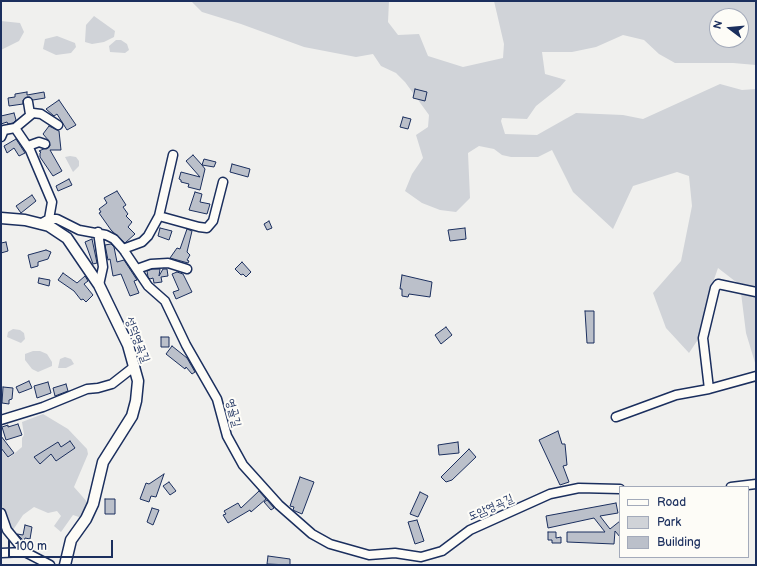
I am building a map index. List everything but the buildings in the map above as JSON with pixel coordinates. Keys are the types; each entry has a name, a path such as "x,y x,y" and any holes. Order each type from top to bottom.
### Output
{"main road":[{"name":"성덕영곡길","path":"1,218 45,222 67,238 99,285 128,345 138,381 136,401 132,416 103,462 93,504 86,518 71,540 65,565"}],"street":[{"path":"28,102 30,114"},
{"path":"2,132 15,128 30,114 41,114 58,125"},
{"path":"15,128 28,146 52,202 45,222"},
{"path":"28,146 38,142 45,144"},
{"path":"123,249 142,242 148,236 159,216 173,155"},
{"path":"159,216 207,228 213,221 223,182"},
{"name":"영골길","path":"45,222 57,219 79,230 98,232 114,239 123,249 148,286 165,301 186,345 217,399 227,436 243,464 279,505 312,534 330,544"},
{"path":"98,232 103,267 99,285"},
{"path":"137,268 151,264 168,263 187,269"},
{"path":"709,389 703,338 715,288 718,284 756,292"},
{"path":"1,420 43,407 87,389 112,384 134,366"},
{"path":"616,417 676,395 709,389 756,376"},
{"path":"739,486 756,484"},
{"name":"도암영곡길","path":"330,544 369,555 395,553 421,557 442,551 470,530 550,494 579,488 619,488"},
{"path":"1,514 7,530 25,552 50,565"},
{"path":"1,553 25,552"}],"green space":[{"path":"163,1 389,1 388,22 398,35 419,34 428,56 463,67 503,58 504,44 494,1 756,1 756,65 733,63 675,63 659,54 644,40 623,35 596,47 572,52 542,52 545,74 566,80 560,87 536,106 527,119 502,118 501,121 505,134 537,135 576,113 623,115 643,119 720,84 742,90 756,89 756,366 746,333 740,285 718,268 710,291 701,335 689,353 666,328 653,293 681,261 692,206 689,176 677,172 633,186 613,229 573,192 552,150 538,157 511,157 502,155 494,149 479,146 468,153 470,198 456,212 440,210 422,203 405,191 412,174 423,158 416,135 428,127 429,115 405,82 396,73 381,66 373,54 356,57 304,47 241,24 202,12 192,2"},
{"path":"94,16 115,31 114,37 104,42 92,44 85,42 86,25"},
{"path":"1,21 20,23 24,32 19,41 1,50"},
{"path":"57,36 75,43 76,47 71,53 56,55 43,49 45,39"},
{"path":"116,40 121,40 127,44 129,50 125,53 110,52 109,46"},
{"path":"65,157 76,157 79,161 79,166 73,172"},
{"path":"13,329 20,330 24,333 25,339 21,343 7,337 8,332"},
{"path":"33,351 40,351 47,354 52,362 52,366 38,372 32,369 25,360 25,354"},
{"path":"65,357 71,359 74,364 66,368 58,368 60,359"},
{"path":"43,414 68,429 87,449 88,454 74,487 89,504 82,518 73,515 61,532 54,526 61,516 57,511 48,513 34,507 23,515 13,530 10,529 9,519 1,504 1,450 9,458 22,447 22,438 24,435 22,422"}]}
